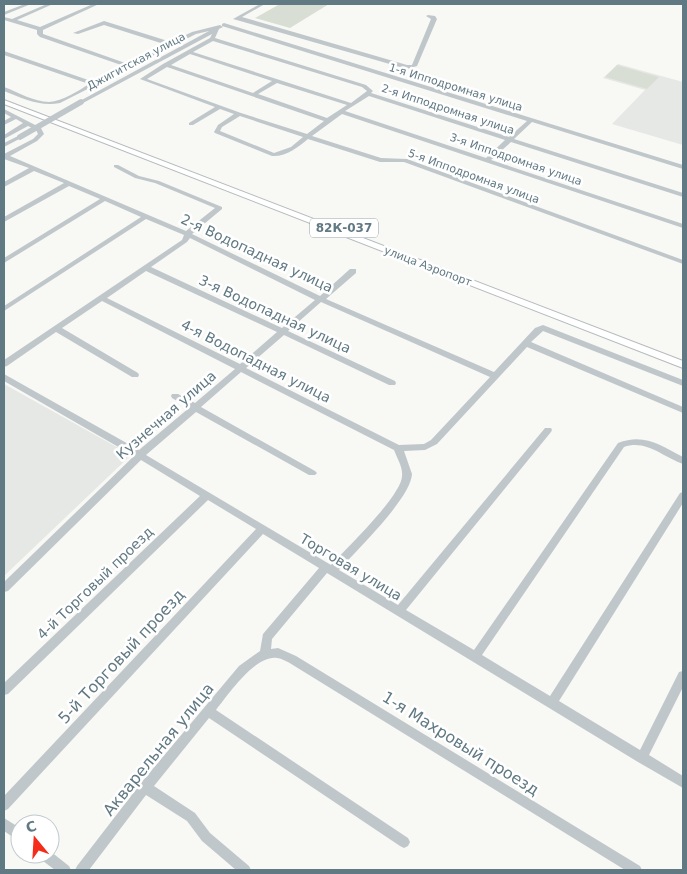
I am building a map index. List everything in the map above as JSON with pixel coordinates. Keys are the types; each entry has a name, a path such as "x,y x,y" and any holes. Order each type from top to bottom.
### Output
{"main road":[{"name":"улица Аэропорт","path":"4,98 683,359"},
{"name":"улица Аэропорт","path":"4,102 683,365"}],"street":[{"path":"4,14 29,4"},
{"path":"12,21 52,4"},
{"path":"4,18 40,30 97,4"},
{"name":"Джигитская улица","path":"20,136 263,4"},
{"path":"239,18 407,67 414,66 434,19 428,16"},
{"path":"76,33 104,23 171,44"},
{"path":"165,65 212,39 220,27"},
{"path":"4,89 42,105 52,105 171,44 203,30 220,27"},
{"name":"1-я Ипподромная улица","path":"220,27 683,167"},
{"path":"40,30 42,36 128,66"},
{"name":"2-я Ипподромная улица","path":"212,39 364,86 370,91 368,94 683,195"},
{"path":"188,52 352,105"},
{"path":"4,53 94,84"},
{"path":"165,65 328,120"},
{"name":"5-я Ипподромная улица","path":"165,65 143,79 239,114 380,160 405,160 683,262"},
{"path":"253,95 276,80"},
{"path":"239,114 220,126 217,132 270,155 286,151 368,94"},
{"path":"190,124 219,107"},
{"path":"4,111 38,129 41,134 39,137 5,156"},
{"name":"3-я Ипподромная улица","path":"342,112 683,226"},
{"path":"4,123 16,117"},
{"path":"487,160 531,120"},
{"path":"4,137 28,123"},
{"path":"4,145 20,136"},
{"name":"2-я Водопадная улица","path":"5,156 69,182 145,218 187,234 320,299 496,376"},
{"path":"4,364 185,241 187,234 220,208 157,182 137,177 116,166"},
{"path":"4,185 34,168"},
{"path":"4,220 69,182"},
{"path":"4,261 104,199"},
{"path":"4,309 145,218"},
{"name":"3-я Водопадная улица","path":"147,268 392,383"},
{"name":"Кузнечная улица","path":"4,588 140,455 353,271"},
{"name":"4-я Водопадная улица","path":"102,298 398,448"},
{"path":"57,329 135,375"},
{"path":"265,654 267,638 329,568 392,503 404,485 407,476 406,467 398,448 425,447 434,442 528,344 538,330 550,329 683,383"},
{"path":"528,344 683,410"},
{"name":"Торговая улица","path":"4,377 140,455 683,782"},
{"path":"175,396 312,473"},
{"path":"399,611 548,430"},
{"path":"475,657 621,445 630,440 644,442 683,461"},
{"name":"4-й Торговый проезд","path":"4,690 206,496"},
{"path":"552,703 683,496"},
{"name":"5-й Торговый проезд","path":"4,805 262,530"},
{"name":"1-я Махровый проезд","path":"265,654 278,653 292,659 636,870"},
{"name":"Акварельная улица","path":"81,870 145,788 243,669 265,654"},
{"path":"642,758 683,676"},
{"path":"209,712 404,842"},
{"path":"145,788 191,817 206,837 245,870"}],"shaded area":[{"path":"280,4 329,4 290,28 255,18"},
{"path":"618,64 683,82 683,145 612,124 645,90 603,78"},
{"path":"617,65 659,77 647,89 605,77"},
{"path":"4,384 131,455 4,576"}]}
